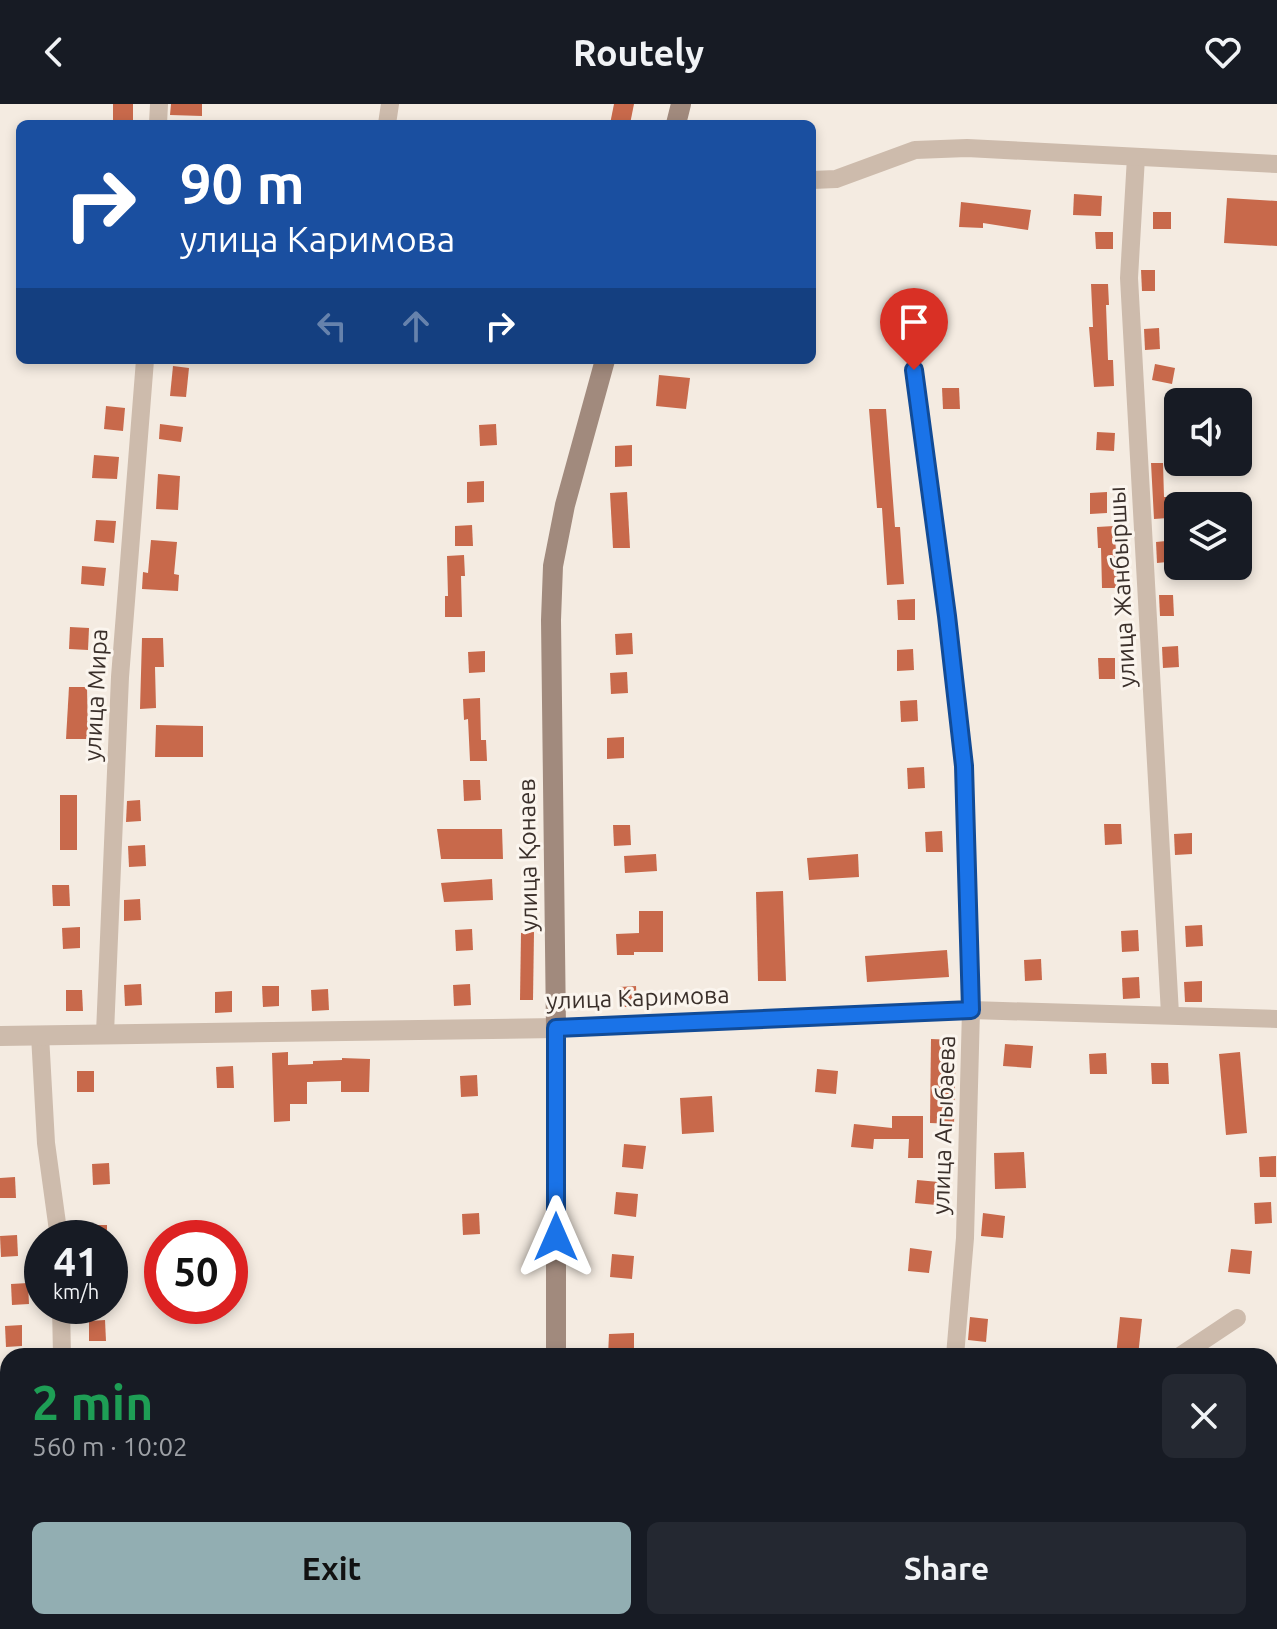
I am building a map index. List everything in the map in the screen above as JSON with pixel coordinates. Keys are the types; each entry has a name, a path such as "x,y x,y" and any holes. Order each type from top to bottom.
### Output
{"main road":[{"name":"улица Қонаев","path":"556,1348 553,566 569,491 604,364"}],"street":[{"path":"816,180 836,179 915,150 967,148 1277,164"},
{"name":"улица Жанбыршы","path":"1136,157 1129,278 1170,1014"},
{"name":"улица Мира","path":"105,1033 120,677 145,364"},
{"name":"улица Агыбаева","path":"914,370 964,766 971,1010 965,1238 956,1348"},
{"name":"улица Каримова","path":"0,1036 556,1028 971,1010 1277,1019"},
{"path":"40,1035 46,1143 57,1220"},
{"path":"1192,1348 1237,1318"},
{"path":"61,1324 62,1348"}],"building":[{"path":"113,104 133,104 133,120 113,120"},
{"path":"171,104 202,104 202,116 170,115"},
{"path":"614,104 634,104 631,120 611,120"},
{"path":"1074,194 1102,196 1101,216 1073,215"},
{"path":"1227,198 1277,201 1277,246 1224,243"},
{"path":"961,202 1031,210 1028,230 983,223 983,228 959,227"},
{"path":"1153,212 1171,212 1171,229 1153,229"},
{"path":"1095,232 1113,232 1113,249 1096,249"},
{"path":"1141,270 1155,270 1155,291 1142,291"},
{"path":"1091,284 1108,284 1108,360 1113,360 1114,386 1094,387 1089,327 1093,327"},
{"path":"1159,328 1160,349 1145,350 1144,329"},
{"path":"1155,364 1175,368 1172,384 1152,380"},
{"path":"173,366 189,368 186,397 170,396"},
{"path":"659,375 690,378 686,409 656,406"},
{"path":"942,388 959,388 960,409 943,409"},
{"path":"106,406 125,408 123,431 104,429"},
{"path":"869,409 886,409 895,527 900,527 904,584 887,585 882,508 877,508"},
{"path":"160,424 183,427 181,442 159,439"},
{"path":"496,424 497,445 480,446 479,425"},
{"path":"1097,432 1115,433 1114,451 1096,450"},
{"path":"632,445 632,466 615,467 615,446"},
{"path":"94,455 119,457 117,479 92,478"},
{"path":"1151,463 1163,463 1164,518 1154,519"},
{"path":"158,474 180,476 178,510 156,509"},
{"path":"484,481 484,502 467,503 467,482"},
{"path":"627,492 630,548 613,548 610,493"},
{"path":"1107,492 1107,513 1090,514 1090,493"},
{"path":"96,520 116,521 114,543 94,541"},
{"path":"472,525 473,546 455,546 455,526"},
{"path":"1114,526 1119,588 1102,588 1097,527"},
{"path":"151,540 177,542 174,574 179,575 178,591 142,589 143,572 148,573"},
{"path":"1164,541 1164,562 1157,563 1156,542"},
{"path":"464,555 462,617 445,617 447,556"},
{"path":"82,566 106,568 104,586 81,584"},
{"path":"1159,595 1173,595 1174,616 1160,616"},
{"path":"915,599 915,620 898,620 897,600"},
{"path":"70,627 89,628 88,650 69,649"},
{"path":"632,633 633,654 616,655 615,634"},
{"path":"142,638 163,638 164,667 155,667 156,708 140,709"},
{"path":"1178,646 1179,667 1163,668 1162,647"},
{"path":"913,649 914,670 897,671 897,650"},
{"path":"485,651 485,672 469,673 468,652"},
{"path":"1098,658 1115,658 1115,679 1099,679"},
{"path":"627,672 628,693 611,694 610,673"},
{"path":"69,687 87,687 88,739 66,739"},
{"path":"480,698 481,740 486,740 487,761 470,761 468,719 464,720 463,699"},
{"path":"917,700 918,721 901,722 900,701"},
{"path":"156,725 203,726 203,757 155,757"},
{"path":"624,737 624,758 607,759 607,738"},
{"path":"924,767 925,788 908,789 907,768"},
{"path":"463,780 480,780 481,800 464,801"},
{"path":"60,795 77,795 77,850 60,850"},
{"path":"140,800 141,821 126,822 127,801"},
{"path":"1104,824 1121,824 1122,844 1105,845"},
{"path":"613,825 630,825 631,845 614,846"},
{"path":"437,829 502,829 503,859 441,859"},
{"path":"942,831 943,852 926,852 925,832"},
{"path":"1192,833 1192,854 1175,855 1174,834"},
{"path":"145,845 146,866 129,867 128,846"},
{"path":"656,854 657,871 625,873 624,856"},
{"path":"858,854 859,877 809,880 807,858"},
{"path":"492,879 493,900 444,902 441,883"},
{"path":"52,885 69,885 70,906 53,906"},
{"path":"783,891 786,981 758,981 756,892"},
{"path":"140,899 141,920 124,921 124,900"},
{"path":"639,911 663,911 663,952 617,955 616,934 639,933"},
{"path":"1202,925 1203,946 1186,947 1185,926"},
{"path":"80,927 80,948 63,949 62,928"},
{"path":"472,929 473,950 456,951 455,930"},
{"path":"1138,930 1139,951 1122,952 1121,931"},
{"path":"534,932 533,1000 520,1000 521,933"},
{"path":"947,950 949,977 867,982 865,956"},
{"path":"1041,959 1042,980 1025,981 1024,960"},
{"path":"1139,977 1140,998 1123,999 1122,978"},
{"path":"1202,981 1202,1002 1185,1002 1184,982"},
{"path":"141,984 142,1005 125,1006 124,985"},
{"path":"470,984 471,1005 454,1006 453,985"},
{"path":"262,986 279,986 279,1006 263,1007"},
{"path":"636,986 637,1007 620,1007 619,987"},
{"path":"328,989 329,1010 312,1011 311,990"},
{"path":"66,990 82,990 83,1011 66,1011"},
{"path":"232,991 232,1012 215,1013 215,992"},
{"path":"931,1039 956,1040 954,1124 930,1123"},
{"path":"1005,1044 1033,1046 1031,1068 1003,1066"},
{"path":"288,1052 288,1065 342,1058 370,1059 369,1092 341,1092 341,1081 307,1082 307,1104 290,1104 290,1121 274,1122 272,1053"},
{"path":"1240,1052 1247,1133 1226,1135 1219,1054"},
{"path":"1106,1053 1107,1074 1090,1074 1089,1054"},
{"path":"1151,1063 1168,1063 1169,1084 1152,1084"},
{"path":"233,1066 234,1088 217,1088 216,1067"},
{"path":"817,1069 838,1071 836,1094 815,1092"},
{"path":"77,1071 94,1071 94,1092 77,1092"},
{"path":"477,1075 478,1096 461,1097 460,1076"},
{"path":"712,1096 714,1132 682,1134 680,1098"},
{"path":"892,1116 923,1116 923,1158 908,1158 909,1139 874,1139 873,1149 851,1147 854,1124 892,1128"},
{"path":"624,1144 646,1146 643,1169 622,1167"},
{"path":"1024,1152 1026,1188 995,1189 994,1153"},
{"path":"1276,1156 1276,1177 1260,1177 1259,1157"},
{"path":"109,1163 110,1184 93,1185 92,1164"},
{"path":"15,1177 16,1198 0,1198 0,1178"},
{"path":"917,1180 939,1182 936,1205 915,1203"},
{"path":"616,1192 638,1194 636,1217 614,1214"},
{"path":"1271,1202 1272,1223 1255,1224 1254,1203"},
{"path":"479,1213 480,1234 463,1235 462,1214"},
{"path":"983,1213 1005,1216 1003,1238 981,1236"},
{"path":"17,1235 18,1256 1,1257 0,1236"},
{"path":"910,1248 932,1251 929,1273 908,1271"},
{"path":"1231,1249 1252,1251 1250,1274 1228,1272"},
{"path":"612,1254 634,1256 632,1279 610,1277"},
{"path":"24,1283 24,1304 12,1305 11,1284"},
{"path":"970,1317 988,1319 986,1342 968,1340"},
{"path":"1120,1317 1142,1319 1139,1348 1117,1348"},
{"path":"89,1324 105,1324 106,1341 89,1341"},
{"path":"22,1325 22,1346 6,1347 5,1326"},
{"path":"634,1333 634,1348 608,1348 609,1334"}],"route":[{"path":"556,1237 556,1028 971,1010 964,766 914,370"}]}
